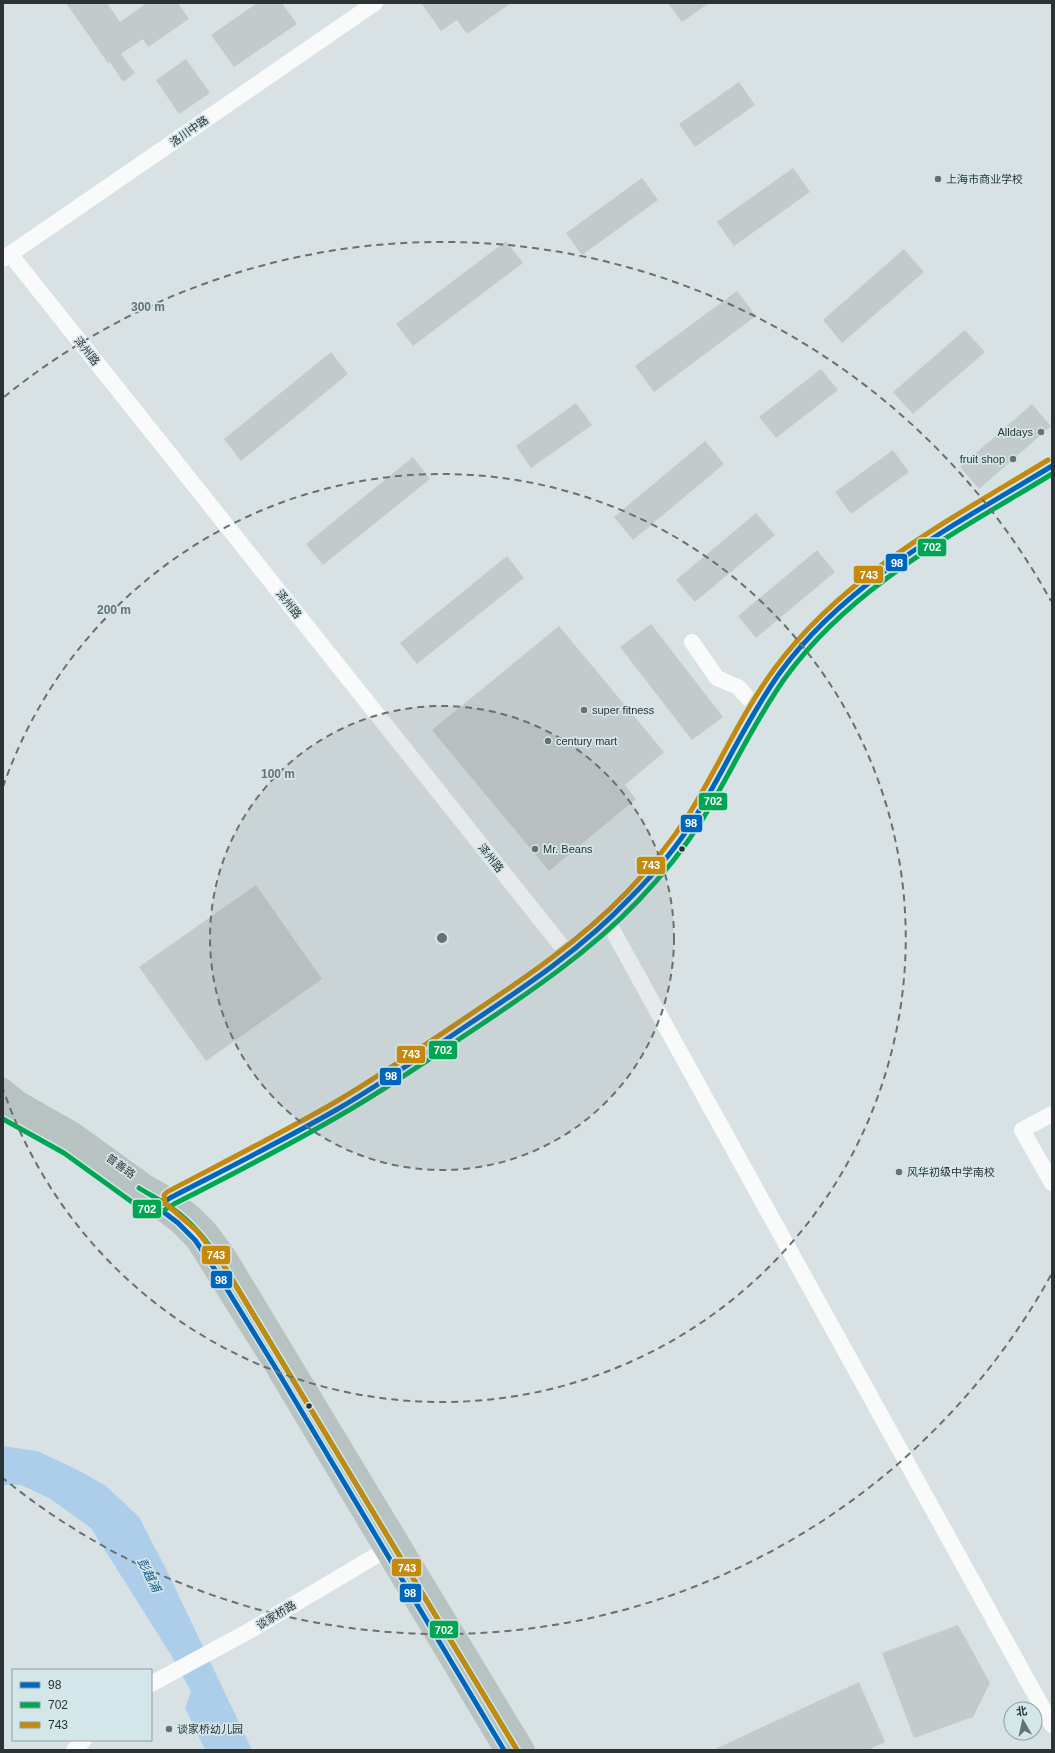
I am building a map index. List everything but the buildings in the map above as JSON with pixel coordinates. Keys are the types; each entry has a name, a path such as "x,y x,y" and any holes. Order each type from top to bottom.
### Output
{"main road":[{"path":"164,1203 362,1095 509,997 568,954 608,922 654,871 695,817 758,708 792,657 824,620 864,587 907,555 1052,466"},
{"name":"普善路","path":"3,1088 20,1101 75,1133 147,1185 164,1203"},
{"name":"普善路","path":"3,1111 68,1147 136,1196 164,1203 192,1215 208,1231 227,1257 392,1547 504,1750"},
{"name":"普善路","path":"392,1547 525,1750"}],"street":[{"name":"洛川中路","path":"7,256 375,3"},
{"name":"泽州路","path":"7,256 568,954"},
{"path":"692,642 717,678 738,687 758,708"},
{"path":"608,922 1052,1725"},
{"path":"1052,1114 1022,1130 1052,1183"},
{"name":"谈家桥路","path":"152,1683 249,1631 392,1547"},
{"path":"74,1750 83,1741"}],"water":[{"name":"彭越浦","path":"3,1446 37,1451 78,1470 106,1486 139,1517 168,1573 252,1750 205,1750 185,1708 191,1691 171,1655 91,1528 49,1498 21,1485 3,1485"}],"transit line":[{"name":"743","path":"517,1750 221,1261 196,1230 165,1203 164,1195 167,1192 271,1138 366,1083 508,989 570,944 609,910 636,883 675,835 700,796 751,703 775,668 803,634 834,604 867,576 901,551 974,504 1048,460"},
{"name":"98","path":"504,1750 275,1367 212,1265 195,1240 178,1223 157,1207 170,1198 254,1155 370,1090 512,995 573,950 612,916 648,879 674,849 707,798 767,691 806,640 837,610 870,582 905,557 978,510 1052,466"},
{"name":"702","path":"3,1119 64,1153 132,1202 158,1214 174,1204 302,1137 361,1103 427,1061 540,984 600,937 619,920 655,883 688,842 713,802 773,695 812,645 841,615 873,588 908,563 979,517 1052,474"},
{"name":"702","path":"139,1188 169,1206 187,1220 221,1261 517,1750"}],"place":[{"name":"上海市商业学校","path":"938,179"},
{"name":"Alldays","path":"1041,432"},
{"name":"fruit shop","path":"1013,459"},
{"name":"super fitness","path":"584,710"},
{"name":"century mart","path":"548,741"},
{"name":"Mr. Beans","path":"535,849"},
{"name":"风华初级中学南校","path":"899,1172"},
{"name":"谈家桥幼儿园","path":"169,1729"}]}
